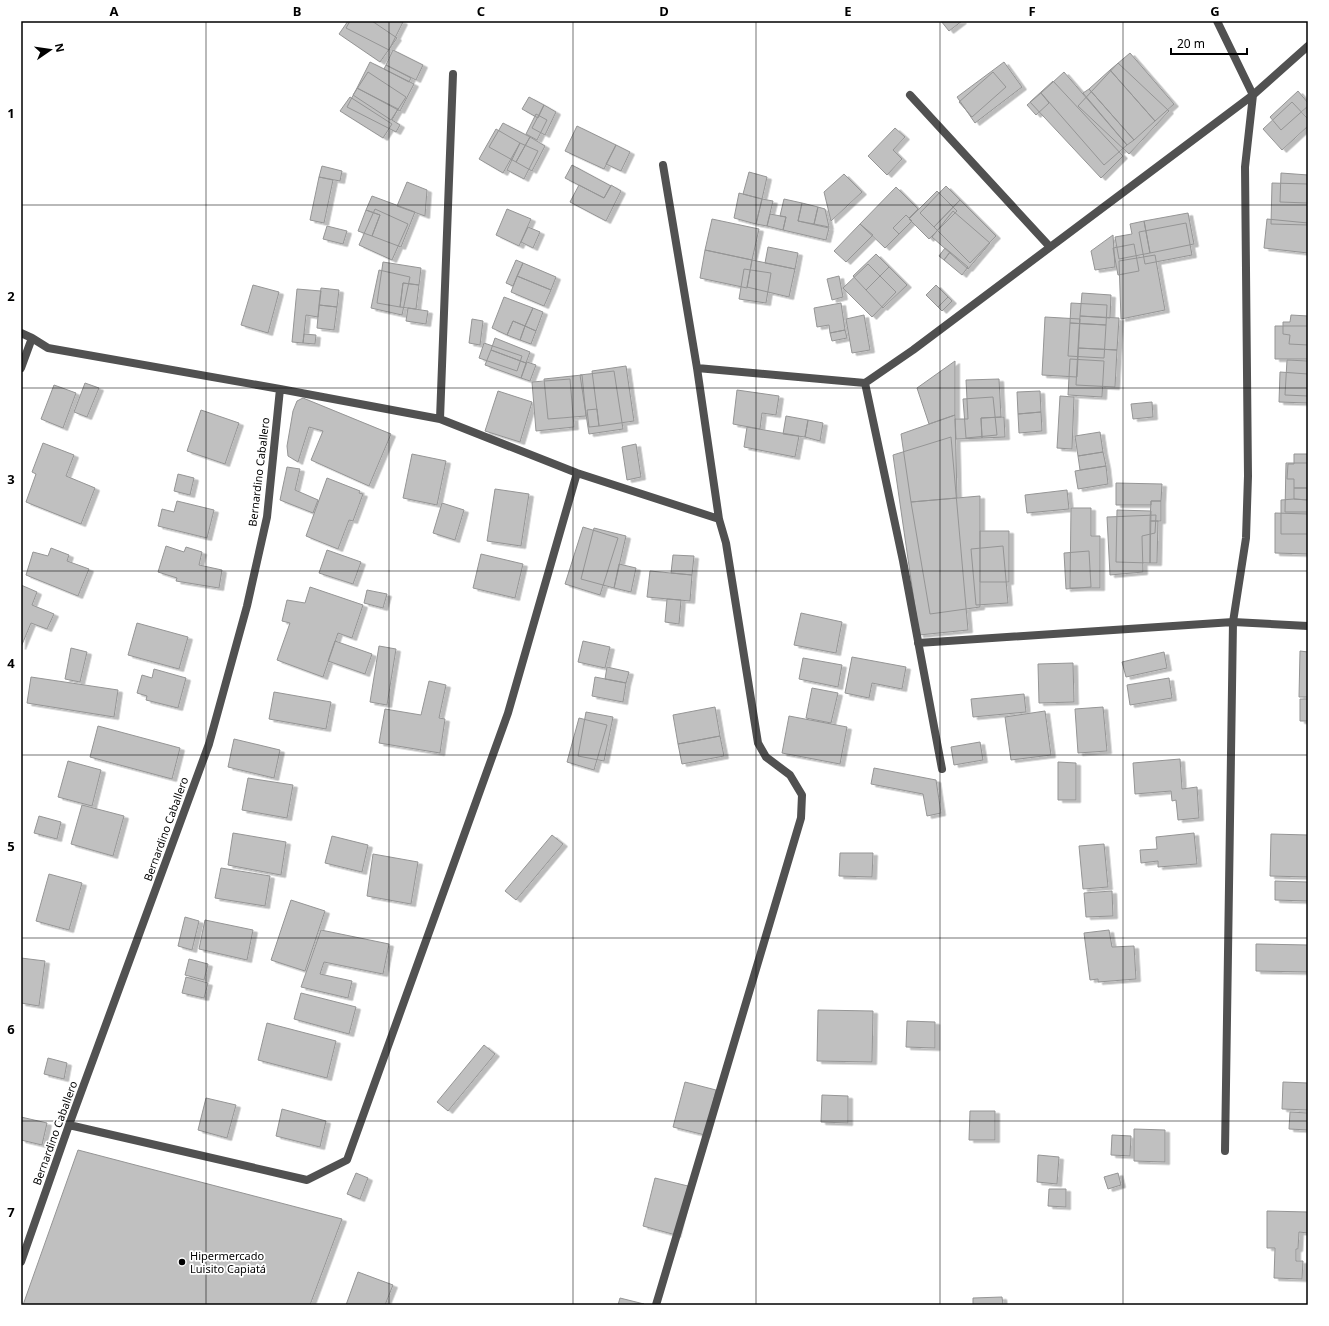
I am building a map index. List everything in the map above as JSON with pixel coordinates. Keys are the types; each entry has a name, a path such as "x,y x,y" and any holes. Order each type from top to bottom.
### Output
{"street":[{"path":"1217,21 1253,95 1245,167 1247,500 1246,538 1233,622 1225,1152"},
{"path":"697,368 865,383 913,350 1253,95 1308,46"},
{"path":"440,419 453,74"},
{"path":"910,95 1050,247"},
{"path":"656,1305 801,818 802,795 790,775 766,756 758,743 726,543 719,519 697,368 663,165"},
{"path":"21,333 48,348 440,419 577,473 719,519"},
{"path":"21,368 32,338"},
{"path":"865,383 903,561 942,769"},
{"name":"Bernardino Caballero","path":"21,1262 69,1125 209,744 247,606 267,517 280,389"},
{"path":"69,1125 308,1180 347,1160 508,713 577,473"},
{"path":"918,643 1233,622 1308,626"}],"building":[{"path":"348,21 372,21 397,38 380,62 339,34"},
{"path":"350,21 403,22 389,50 346,28"},
{"path":"941,21 962,21 949,31"},
{"path":"393,50 423,65 416,80 386,65"},
{"path":"1130,53 1174,104 1155,121 1110,70"},
{"path":"370,62 414,84 400,111 357,88"},
{"path":"1004,62 1022,87 975,123 957,97"},
{"path":"1118,63 1169,111 1129,154 1078,106"},
{"path":"386,65 411,78 409,82 384,69"},
{"path":"1110,70 1155,121 1134,140 1089,89"},
{"path":"368,72 406,97 391,120 353,95"},
{"path":"993,72 1006,87 972,117 959,102"},
{"path":"1064,72 1127,145 1104,165 1041,93"},
{"path":"1053,81 1123,156 1101,178 1030,102"},
{"path":"357,88 398,109 392,120 400,125 396,132 347,107"},
{"path":"1089,89 1134,140 1127,145 1083,93"},
{"path":"1298,91 1308,103 1308,106 1281,130 1270,117"},
{"path":"1041,93 1049,103 1036,115 1027,105"},
{"path":"350,97 392,124 383,138 340,111"},
{"path":"529,97 544,105 538,118 522,109"},
{"path":"1292,102 1308,119 1308,126 1282,150 1263,129"},
{"path":"544,105 556,112 545,135 532,128"},
{"path":"536,114 547,120 537,140 526,134"},
{"path":"503,123 530,137 516,162 489,147"},
{"path":"577,126 616,145 604,169 565,151"},
{"path":"895,128 905,137 893,150 902,159 887,175 868,156"},
{"path":"496,129 520,143 503,173 479,159"},
{"path":"530,137 545,146 532,171 516,162"},
{"path":"520,143 538,151 524,179 507,170"},
{"path":"616,145 630,152 621,171 606,164"},
{"path":"572,165 611,186 604,198 565,178"},
{"path":"322,166 342,171 340,181 319,177"},
{"path":"749,172 767,177 762,199 743,194"},
{"path":"1281,173 1308,175 1308,203 1280,202"},
{"path":"844,174 862,192 831,221 824,192"},
{"path":"319,177 333,180 324,223 310,220"},
{"path":"407,182 427,190 425,216 397,206"},
{"path":"1272,183 1308,184 1308,225 1271,224"},
{"path":"579,185 604,198 611,185 621,191 606,221 570,202"},
{"path":"946,186 960,200 934,227 920,213"},
{"path":"896,187 918,209 909,218 906,215 893,228 899,234 885,248 860,224"},
{"path":"937,191 957,211 929,239 909,219"},
{"path":"739,193 762,199 756,224 734,218"},
{"path":"372,196 415,212 401,247 372,236 380,215 366,210"},
{"path":"762,199 773,201 767,226 756,224"},
{"path":"784,199 802,203 798,221 829,228 826,240 783,230 786,217 780,216"},
{"path":"960,200 996,236 970,263 934,227"},
{"path":"802,203 818,207 814,224 798,221"},
{"path":"818,207 825,209 829,227 814,224"},
{"path":"375,209 408,224 392,260 359,245"},
{"path":"507,209 531,219 519,246 496,235"},
{"path":"366,210 380,215 372,236 358,231"},
{"path":"953,211 990,243 968,269 932,237"},
{"path":"1188,213 1194,244 1150,253 1144,221"},
{"path":"770,214 786,217 783,230 767,226"},
{"path":"906,215 912,221 899,234 893,228"},
{"path":"712,219 759,229 752,260 705,250"},
{"path":"1267,219 1308,223 1308,253 1264,248"},
{"path":"1144,221 1150,253 1119,259 1115,237 1132,234 1130,224"},
{"path":"1186,223 1192,255 1145,264 1139,232"},
{"path":"860,224 873,235 846,262 834,251"},
{"path":"327,226 347,231 343,244 323,239"},
{"path":"528,227 540,232 533,248 521,242"},
{"path":"1113,235 1115,267 1095,270 1091,251"},
{"path":"1134,244 1139,271 1118,275 1113,248"},
{"path":"768,247 798,253 795,269 765,263"},
{"path":"945,248 950,252 944,260 939,256"},
{"path":"705,250 752,260 747,288 700,278"},
{"path":"950,252 968,267 962,275 944,260"},
{"path":"876,254 889,267 866,290 853,276"},
{"path":"1155,255 1165,310 1121,319 1119,261"},
{"path":"516,260 523,263 513,286 506,283"},
{"path":"752,260 795,269 789,297 747,287"},
{"path":"383,262 421,268 419,285 403,283 400,307 377,303"},
{"path":"523,263 556,277 551,290 517,276"},
{"path":"868,264 896,292 872,317 843,288"},
{"path":"889,267 907,285 883,308 866,290"},
{"path":"744,269 771,273 766,303 739,299"},
{"path":"379,270 410,277 402,315 371,308"},
{"path":"517,276 551,290 544,306 511,292"},
{"path":"839,276 843,297 832,300 827,279"},
{"path":"403,283 419,285 416,309 400,307"},
{"path":"253,285 279,292 268,333 241,325"},
{"path":"936,285 948,297 938,307 926,295"},
{"path":"321,288 339,290 337,307 319,305"},
{"path":"297,289 321,291 318,317 306,315 303,343 292,342"},
{"path":"1082,293 1111,295 1110,318 1080,316"},
{"path":"504,297 533,308 525,326 513,321 507,335 492,328"},
{"path":"948,297 952,301 942,311 938,307"},
{"path":"841,303 845,330 830,333 829,325 817,327 814,308"},
{"path":"1071,303 1107,305 1106,325 1070,323"},
{"path":"319,305 337,307 334,330 317,328"},
{"path":"408,308 428,311 426,324 406,321"},
{"path":"533,308 543,312 536,331 525,326"},
{"path":"864,315 870,350 852,353 846,319"},
{"path":"1291,315 1308,316 1308,345 1289,344 1290,335 1283,334 1283,322 1290,322"},
{"path":"1080,316 1119,318 1117,350 1078,348"},
{"path":"1045,317 1080,319 1077,377 1042,375"},
{"path":"472,319 483,321 480,345 469,343"},
{"path":"513,321 525,326 520,340 507,335"},
{"path":"1070,323 1106,325 1104,358 1068,356"},
{"path":"525,326 536,331 531,344 520,340"},
{"path":"1275,326 1308,326 1308,359 1275,359"},
{"path":"845,330 847,338 832,341 830,333"},
{"path":"304,334 316,335 315,344 303,343"},
{"path":"495,338 530,352 526,363 491,350"},
{"path":"484,343 522,356 517,371 479,358"},
{"path":"1078,348 1117,350 1115,387 1076,385"},
{"path":"491,350 526,363 521,378 485,365"},
{"path":"1070,359 1104,361 1102,397 1068,395"},
{"path":"1287,360 1308,361 1308,396 1285,395"},
{"path":"955,361 955,415 929,424 917,388"},
{"path":"527,362 536,365 530,381 521,378"},
{"path":"626,366 634,421 599,426 592,371"},
{"path":"614,371 623,429 589,434 580,375"},
{"path":"1280,372 1308,374 1308,403 1279,402"},
{"path":"582,375 586,416 548,419 544,379"},
{"path":"570,379 574,427 536,431 532,382"},
{"path":"999,379 1001,417 981,418 982,438 956,439 955,419 968,419 966,380"},
{"path":"85,383 99,388 87,417 74,412"},
{"path":"54,385 76,393 63,428 41,419"},
{"path":"737,390 779,396 776,415 762,413 760,429 733,424"},
{"path":"498,391 532,402 520,442 485,431"},
{"path":"1040,391 1041,412 1018,414 1017,392"},
{"path":"1060,396 1074,397 1072,449 1057,448"},
{"path":"993,397 997,435 966,438 963,399"},
{"path":"303,398 391,434 369,486 311,460 323,431 309,427 298,462 288,456 287,446 293,411 297,401"},
{"path":"1152,402 1153,417 1133,419 1131,404"},
{"path":"597,409 599,426 589,427 587,410"},
{"path":"201,410 239,423 225,464 187,451"},
{"path":"1041,412 1042,431 1019,433 1018,414"},
{"path":"955,415 957,498 911,502 901,434"},
{"path":"786,416 808,420 805,437 783,434"},
{"path":"1004,417 1005,437 982,438 981,418"},
{"path":"808,420 823,423 820,441 805,437"},
{"path":"747,427 799,436 795,457 744,447"},
{"path":"1100,432 1103,452 1078,456 1075,436"},
{"path":"951,437 968,630 919,635 893,455"},
{"path":"43,443 74,455 66,476 95,488 81,524 26,502 36,474 32,472"},
{"path":"636,444 641,477 627,480 622,447"},
{"path":"1103,452 1106,466 1080,470 1078,456"},
{"path":"412,454 446,461 437,505 403,498"},
{"path":"1294,454 1308,454 1308,488 1294,488 1294,479 1287,479 1288,464 1294,464"},
{"path":"1286,463 1308,463 1308,512 1285,512"},
{"path":"1106,466 1108,484 1078,489 1075,471"},
{"path":"287,467 300,469 295,490 318,500 313,513 280,500"},
{"path":"178,474 194,478 190,495 174,491"},
{"path":"327,478 360,491 359,493 363,494 353,521 349,520 338,549 306,536"},
{"path":"1116,483 1162,484 1161,501 1151,501 1151,505 1116,505"},
{"path":"1294,488 1308,488 1308,500 1294,499"},
{"path":"495,489 529,494 521,546 487,541"},
{"path":"1067,490 1069,509 1027,513 1025,495"},
{"path":"980,496 980,607 930,614 911,502"},
{"path":"1281,500 1308,500 1308,534 1281,534"},
{"path":"177,501 214,510 207,538 158,526 162,509 174,512"},
{"path":"1151,501 1161,501 1161,521 1150,521"},
{"path":"442,503 464,510 455,540 433,533"},
{"path":"1071,508 1091,508 1091,536 1100,536 1100,588 1070,588"},
{"path":"1117,510 1151,511 1150,563 1116,562"},
{"path":"1275,513 1308,514 1308,554 1275,553"},
{"path":"1156,515 1155,533 1142,536 1143,572 1110,575 1107,517"},
{"path":"1150,521 1158,521 1157,563 1150,563"},
{"path":"583,527 618,538 600,595 565,584"},
{"path":"594,528 626,536 614,588 581,579"},
{"path":"980,531 1009,531 1009,582 980,582"},
{"path":"166,546 184,552 186,547 202,552 199,565 222,570 219,588 176,581 177,578 158,572"},
{"path":"1003,546 1008,603 976,605 971,549"},
{"path":"51,548 69,555 67,561 89,569 78,596 26,575 33,552 48,556"},
{"path":"327,550 361,562 353,584 319,573"},
{"path":"1089,551 1091,587 1066,589 1064,553"},
{"path":"481,554 523,564 515,598 473,588"},
{"path":"673,555 694,556 692,575 671,573"},
{"path":"619,564 636,568 631,592 614,588"},
{"path":"650,571 692,575 690,601 647,597"},
{"path":"21,585 37,592 32,605 54,614 47,629 31,623 21,647"},
{"path":"310,587 363,605 352,638 338,633 323,677 277,660 290,623 282,621 287,600 305,603"},
{"path":"367,590 387,594 383,608 364,603"},
{"path":"667,599 681,600 679,624 665,622"},
{"path":"801,613 842,622 836,653 794,645"},
{"path":"137,623 188,637 179,669 128,655"},
{"path":"335,641 372,654 365,674 328,661"},
{"path":"583,641 610,647 605,668 578,662"},
{"path":"379,646 396,649 387,705 370,702"},
{"path":"71,648 87,652 80,682 65,679"},
{"path":"1300,651 1308,652 1308,697 1299,697"},
{"path":"1164,652 1167,668 1126,677 1122,662"},
{"path":"852,657 906,667 902,689 872,683 869,698 845,693"},
{"path":"803,658 842,665 838,687 799,679"},
{"path":"1073,663 1074,702 1039,703 1038,664"},
{"path":"607,667 629,672 626,683 605,679"},
{"path":"154,669 186,678 178,708 146,700 147,696 137,693 142,675 152,678"},
{"path":"31,677 118,690 114,717 27,703"},
{"path":"595,677 626,683 623,702 592,696"},
{"path":"1169,678 1172,698 1130,705 1127,685"},
{"path":"429,681 446,685 439,718 445,719 440,753 379,743 385,709 421,715"},
{"path":"812,688 838,693 831,723 806,718"},
{"path":"274,692 331,702 326,729 269,719"},
{"path":"1024,694 1026,712 973,717 971,699"},
{"path":"1300,699 1308,699 1308,721 1300,721"},
{"path":"715,707 720,736 678,744 673,715"},
{"path":"1103,707 1107,751 1078,753 1075,709"},
{"path":"1045,711 1051,755 1011,760 1005,717"},
{"path":"586,712 613,717 604,761 578,756"},
{"path":"789,716 847,727 840,764 782,753"},
{"path":"579,718 607,725 594,770 567,762"},
{"path":"98,726 180,748 172,779 90,757"},
{"path":"720,736 724,756 682,764 678,744"},
{"path":"234,739 280,750 274,778 228,767"},
{"path":"980,742 983,760 954,765 951,747"},
{"path":"1180,759 1182,789 1197,787 1199,818 1178,820 1176,800 1172,801 1171,791 1135,794 1133,763"},
{"path":"68,761 101,770 92,806 58,797"},
{"path":"1058,762 1076,763 1076,800 1058,800"},
{"path":"874,768 936,780 941,813 927,816 923,794 871,784"},
{"path":"248,778 293,785 287,818 242,810"},
{"path":"82,805 124,816 113,856 71,844"},
{"path":"39,816 61,822 57,839 34,833"},
{"path":"233,833 286,842 281,875 228,865"},
{"path":"1194,833 1197,864 1158,867 1158,861 1141,863 1140,850 1157,849 1156,837"},
{"path":"1271,834 1308,835 1308,877 1270,876"},
{"path":"552,835 563,844 516,900 505,891"},
{"path":"332,836 368,845 362,872 325,863"},
{"path":"1104,844 1108,887 1083,889 1079,846"},
{"path":"840,853 873,853 872,877 839,876"},
{"path":"373,854 418,862 411,904 367,896"},
{"path":"221,868 270,876 265,906 215,898"},
{"path":"49,874 82,883 69,930 36,921"},
{"path":"1275,881 1308,882 1308,901 1275,900"},
{"path":"1112,891 1113,916 1086,917 1084,893"},
{"path":"291,900 325,911 305,971 271,960"},
{"path":"185,917 199,921 192,950 178,946"},
{"path":"205,920 253,930 247,960 199,949"},
{"path":"321,930 389,944 383,974 324,962 320,974 352,981 348,998 301,987"},
{"path":"1109,930 1112,947 1134,946 1136,979 1098,982 1098,979 1090,980 1084,933"},
{"path":"1256,944 1308,945 1308,972 1256,971"},
{"path":"21,958 45,961 39,1006 21,1003"},
{"path":"189,959 208,964 204,980 185,975"},
{"path":"186,977 208,983 204,998 182,993"},
{"path":"301,993 356,1007 349,1034 294,1019"},
{"path":"818,1010 873,1011 872,1062 817,1061"},
{"path":"907,1021 935,1022 935,1048 906,1047"},
{"path":"267,1023 336,1041 327,1078 258,1060"},
{"path":"484,1045 495,1054 448,1111 437,1102"},
{"path":"48,1058 67,1063 64,1079 44,1074"},
{"path":"685,1082 716,1090 705,1135 673,1127"},
{"path":"1283,1082 1308,1083 1308,1110 1282,1109"},
{"path":"822,1095 848,1096 848,1123 821,1122"},
{"path":"206,1098 236,1105 227,1138 198,1130"},
{"path":"282,1109 326,1121 320,1147 276,1136"},
{"path":"970,1111 995,1111 995,1140 969,1140"},
{"path":"1290,1112 1308,1113 1308,1130 1289,1129"},
{"path":"21,1117 47,1123 42,1145 21,1140"},
{"path":"1134,1129 1165,1130 1165,1162 1134,1161"},
{"path":"1112,1135 1131,1136 1130,1156 1111,1155"},
{"name":"Hipermercado Luisito Capiatá","path":"78,1150 342,1219 310,1305 23,1305"},
{"path":"1038,1155 1059,1157 1057,1184 1037,1182"},
{"path":"356,1173 368,1178 360,1199 347,1194"},
{"path":"1118,1173 1121,1185 1108,1189 1104,1177"},
{"path":"655,1178 688,1186 676,1235 643,1226"},
{"path":"1049,1189 1066,1189 1066,1207 1048,1206"},
{"path":"1267,1211 1308,1212 1308,1233 1299,1232 1298,1249 1296,1249 1296,1261 1303,1261 1302,1279 1274,1278 1275,1248 1267,1248"},
{"path":"358,1272 393,1285 385,1305 346,1305"},
{"path":"1002,1297 1003,1305 973,1305 973,1298"},
{"path":"620,1298 644,1304 618,1305"}],"place":[{"name":"Hipermercado Luisito Capiatá","path":"182,1262"}]}
